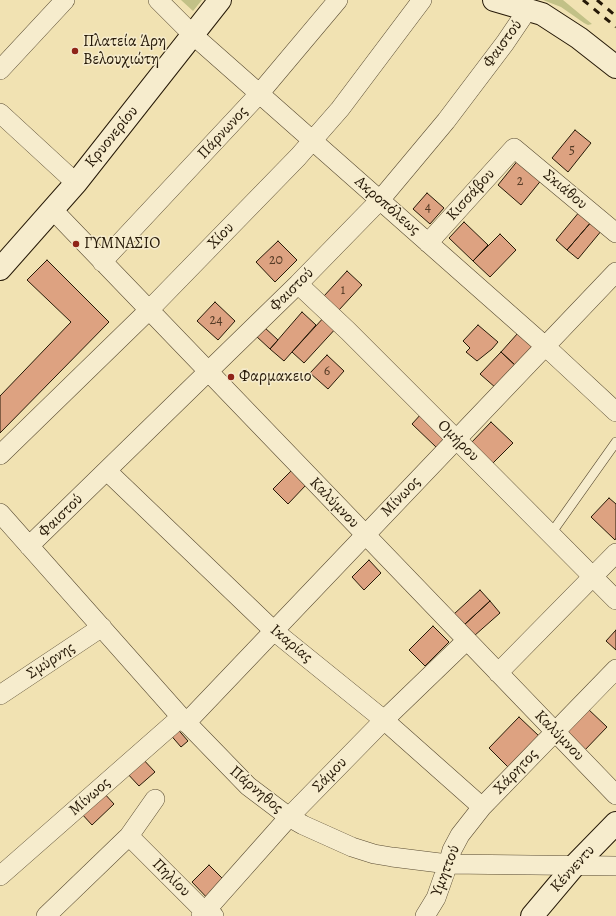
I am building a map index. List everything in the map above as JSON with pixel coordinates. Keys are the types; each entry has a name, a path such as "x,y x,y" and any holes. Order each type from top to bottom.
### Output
{"street":[{"path":"0,70 65,0"},
{"name":"Ακροπόλεως","path":"158,0 193,35 545,346 616,412"},
{"name":"Κρυονερίου","path":"0,269 76,183 220,0"},
{"name":"Πάρνωνος","path":"102,262 259,94 338,0"},
{"name":"Χίου","path":"0,455 149,310 313,141 340,109 422,0"},
{"path":"494,0 542,14 569,31 616,67"},
{"name":"Φαιστού","path":"29,546 298,284 380,200 446,121 505,43 528,9"},
{"path":"0,113 76,183"},
{"name":"Σκιάθου","path":"514,148 616,233"},
{"name":"Κισσάβου","path":"428,243 514,148"},
{"name":"Καλύμνου","path":"52,210 616,795"},
{"name":"Μίνωος","path":"0,876 184,720 274,631 616,272"},
{"name":"Ομήρου","path":"298,284 348,331 592,578 616,600"},
{"name":"Ικαρίας","path":"107,471 274,631 384,720 482,807"},
{"name":"Πάρνηθος","path":"0,513 184,720 248,786 289,817 352,847 374,854 392,857 448,864 616,866"},
{"path":"498,673 616,553"},
{"name":"Σμύρνης","path":"0,695 102,627"},
{"name":"Σάμου","path":"207,915 289,817 384,720 467,640"},
{"name":"Χάρητος","path":"482,807 616,669"},
{"path":"46,916 129,836 155,799"},
{"name":"Υμηττού","path":"425,916 436,898 452,850 460,835 482,807"},
{"name":"Κέννεντυ","path":"532,916 574,865 616,823"},
{"name":"Πηλίου","path":"129,836 207,915"}],"lane":[{"path":"550,535 616,442"}],"shaded area":[{"path":"181,0 202,0 193,11"},
{"path":"543,0 563,0 592,24 588,25 561,7"}],"building":[{"path":"575,130 591,143 568,172 552,158"},
{"path":"519,159 543,178 521,205 498,185"},
{"path":"427,193 444,208 430,224 413,209"},
{"path":"580,211 592,221 567,250 556,240"},
{"path":"592,221 602,230 578,259 567,250"},
{"path":"464,222 488,245 473,261 449,238"},
{"path":"500,234 516,250 490,277 473,261"},
{"path":"278,241 297,260 275,282 256,262"},
{"path":"47,260 109,322 0,433 0,396 71,322 27,280"},
{"path":"347,271 362,285 339,310 324,296"},
{"path":"215,302 235,321 218,340 197,321"},
{"path":"302,312 316,325 284,361 270,349"},
{"path":"326,315 338,326 304,363 292,352"},
{"path":"478,325 498,342 477,361 466,352 470,348 463,341"},
{"path":"264,327 278,340 270,349 256,336"},
{"path":"518,333 533,348 516,366 501,352"},
{"path":"501,352 516,366 496,388 480,374"},
{"path":"327,355 344,371 328,389 310,373"},
{"path":"422,413 447,436 436,447 412,424"},
{"path":"491,422 513,443 492,464 471,443"},
{"path":"291,471 306,485 288,504 273,489"},
{"path":"609,498 616,504 615,540 591,517"},
{"path":"369,560 381,573 364,590 352,577"},
{"path":"480,590 490,601 464,625 454,614"},
{"path":"490,601 500,613 474,636 464,625"},
{"path":"433,626 449,642 425,666 409,650"},
{"path":"616,630 616,650 606,641"},
{"path":"587,708 607,727 583,752 563,733"},
{"path":"519,717 539,736 509,768 489,748"},
{"path":"175,726 188,741 181,747 168,732"},
{"path":"141,757 155,772 139,786 125,771"},
{"path":"103,792 114,804 92,825 81,813"},
{"path":"209,865 227,883 211,902 192,882"}],"railway":[{"path":"583,0 616,27"},
{"path":"597,0 616,16"}],"place":[{"name":"Πλατεία Άρη Βελουχιώτη","path":"75,51"},
{"name":"ΓΥΜΝΑΣΙΟ","path":"76,244"},
{"name":"Φαρμακειο","path":"231,377"}]}
